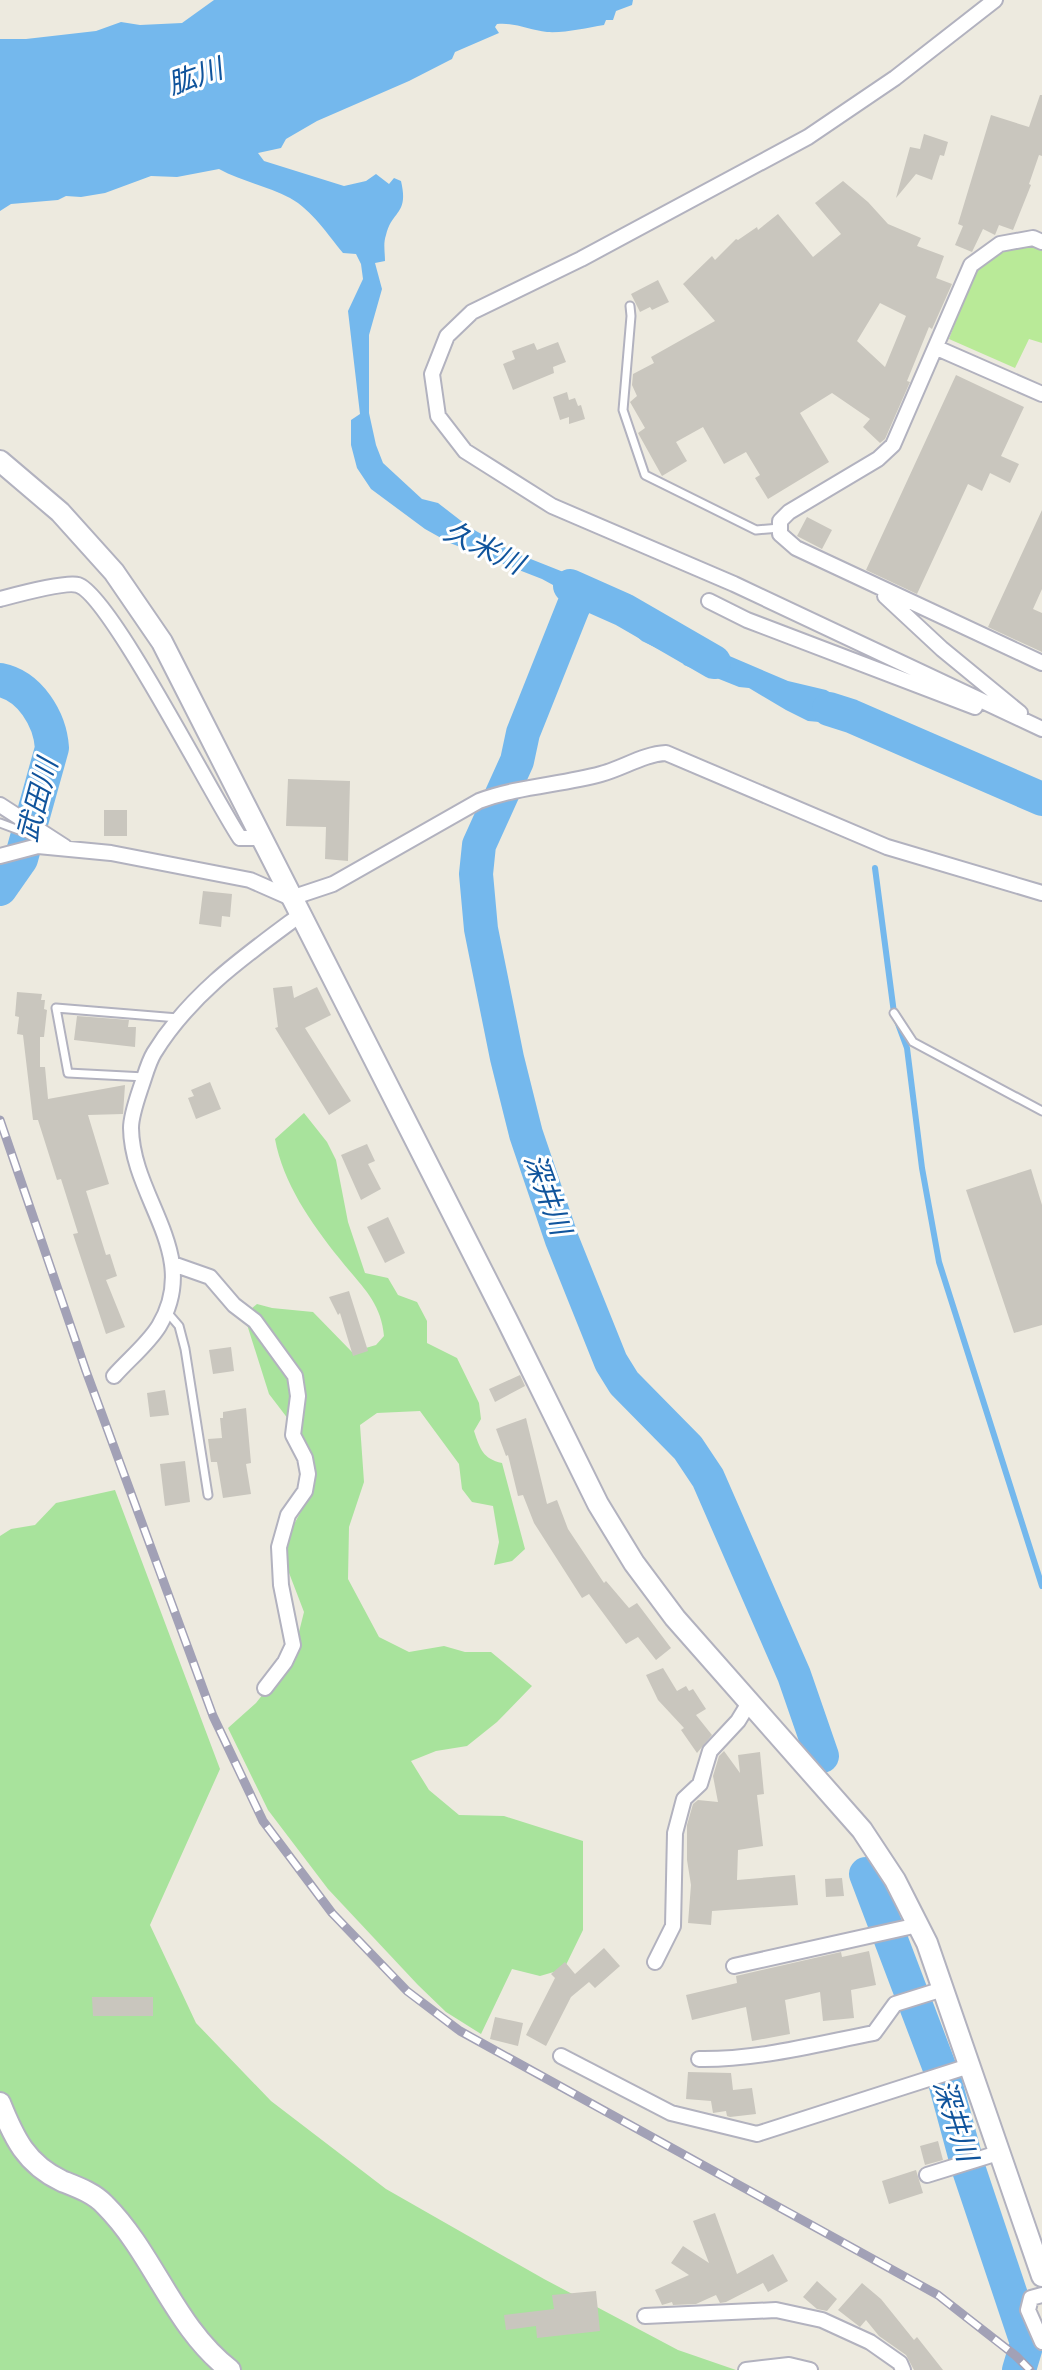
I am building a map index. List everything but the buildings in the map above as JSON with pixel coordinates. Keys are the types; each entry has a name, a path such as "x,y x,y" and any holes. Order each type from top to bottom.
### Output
{"street":[{"path":"995,0 895,78 808,137 581,259 472,312 447,336 432,374 438,416 465,451 552,506 734,584 1040,730"},
{"path":"1042,242 1033,238 1000,244 971,265 893,445 878,459 789,512 780,521 780,534 796,548 1042,663"},
{"path":"937,348 1042,394"},
{"path":"0,461 60,512 114,572 162,642 598,1504 634,1563 675,1618 862,1830 895,1880 918,1925 943,1989 1042,2276"},
{"path":"866,581 1040,730"},
{"path":"0,599 75,583 87,589 132,652 240,838 262,838"},
{"path":"709,601 747,620 1040,730"},
{"path":"114,1376 159,1326 175,1277 170,1247 139,1174 131,1127 153,1055 210,984 295,907 479,801 498,794 591,777 624,768 655,753 666,753 887,847 1042,893"},
{"path":"0,805 65,847"},
{"path":"0,856 38,846 65,847 221,872 250,880 295,907"},
{"path":"173,1264 210,1277 234,1305 255,1321 295,1376 298,1396 293,1435 305,1458 308,1474 305,1491 288,1515 279,1547 281,1585 293,1645 285,1662 265,1688"},
{"path":"655,1962 673,1926 675,1833 684,1799 700,1784 710,1751 738,1721 749,1703"},
{"path":"734,1966 918,1925"},
{"path":"699,2059 757,2054 874,2033 895,2004 943,1989"},
{"path":"561,2056 671,2113 757,2134 969,2066"},
{"path":"0,2103 14,2139 28,2159 50,2175 102,2201 124,2226 195,2337 230,2370"},
{"path":"927,2175 998,2153"},
{"path":"1042,2295 1031,2298 1028,2310 1042,2342"},
{"path":"645,2316 776,2310 822,2320 870,2342 900,2363 903,2370"},
{"path":"746,2370 789,2365 810,2370"}],"lane":[{"path":"630,306 623,410 645,475 756,530 780,528"},
{"path":"0,823 65,847"},
{"path":"145,1077 68,1073 56,1008 180,1018"},
{"path":"894,1013 913,1042 1042,1111"},
{"path":"165,1310 179,1326 185,1349 208,1495"}],"green space":[{"path":"1042,245 1042,343 1029,339 1015,368 949,339 976,268 991,255"},
{"path":"304,1113 327,1142 336,1160 348,1222 365,1273 388,1278 398,1295 417,1302 427,1321 427,1343 457,1358 479,1403 481,1419 474,1431 476,1437 486,1456 502,1463 525,1549 512,1561 494,1565 499,1542 493,1506 472,1502 462,1489 459,1464 420,1411 377,1413 360,1425 364,1482 349,1527 348,1579 379,1637 409,1652 444,1646 465,1652 491,1652 532,1686 497,1722 467,1746 436,1751 411,1761 429,1790 459,1815 504,1816 583,1841 583,1930 564,1969 540,1976 512,1969 481,2034 446,2012 328,1889 268,1810 228,1728 256,1703 293,1656 304,1612 286,1565 287,1537 310,1495 313,1462 295,1428 269,1394 244,1315 257,1304 313,1312 352,1352 376,1345 384,1336 374,1303 309,1217 284,1171 275,1139"},
{"path":"115,1490 220,1769 150,1925 196,2023 271,2101 386,2189 544,2279 678,2350 736,2370 0,2370 0,1536 11,1529 35,1525 56,1503"}],"water":[{"name":"肱川","path":"214,0 633,0 632,5 616,11 613,20 583,29 547,32 497,24 495,27 499,33 455,52 452,59 317,121 286,139 281,148 258,153 264,161 344,186 366,181 376,174 389,184 394,178 401,181 403,200 386,235 385,261 375,263 382,289 369,335 369,413 383,463 422,499 438,503 469,527 513,552 571,575 636,622 654,640 695,635 706,640 706,646 788,681 826,690 880,721 878,724 861,730 842,724 808,721 749,688 684,665 681,660 642,641 611,614 594,606 569,642 553,634 564,591 542,579 450,543 425,529 371,489 357,468 351,445 351,420 360,414 348,311 363,279 361,264 356,254 343,253 312,216 290,198 219,169 177,177 151,176 105,193 11,204 0,211 0,39 96,31 121,22 140,25 182,23"}],"waterway":[{"name":"久米川","path":"570,586 624,610 714,662"},
{"name":"深井川","path":"578,595 523,733 517,761 479,845 476,874 481,929 507,1058 526,1134 562,1240 611,1362 624,1383 688,1448 708,1478 794,1675 822,1756"},
{"name":"武田川","path":"0,680 20,689 36,705 43,715 52,748 21,859 0,889"},
{"name":"久米川","path":"829,709 1042,799"},
{"path":"875,868 894,1013 907,1048 922,1168 939,1262 1042,1586"},
{"name":"深井川","path":"866,1874 945,2082 968,2167 1027,2343 1019,2370"}],"railway":[{"path":"0,1120 86,1371 213,1716 263,1821 332,1913 407,1991 460,2031 938,2295 1030,2370"}]}
